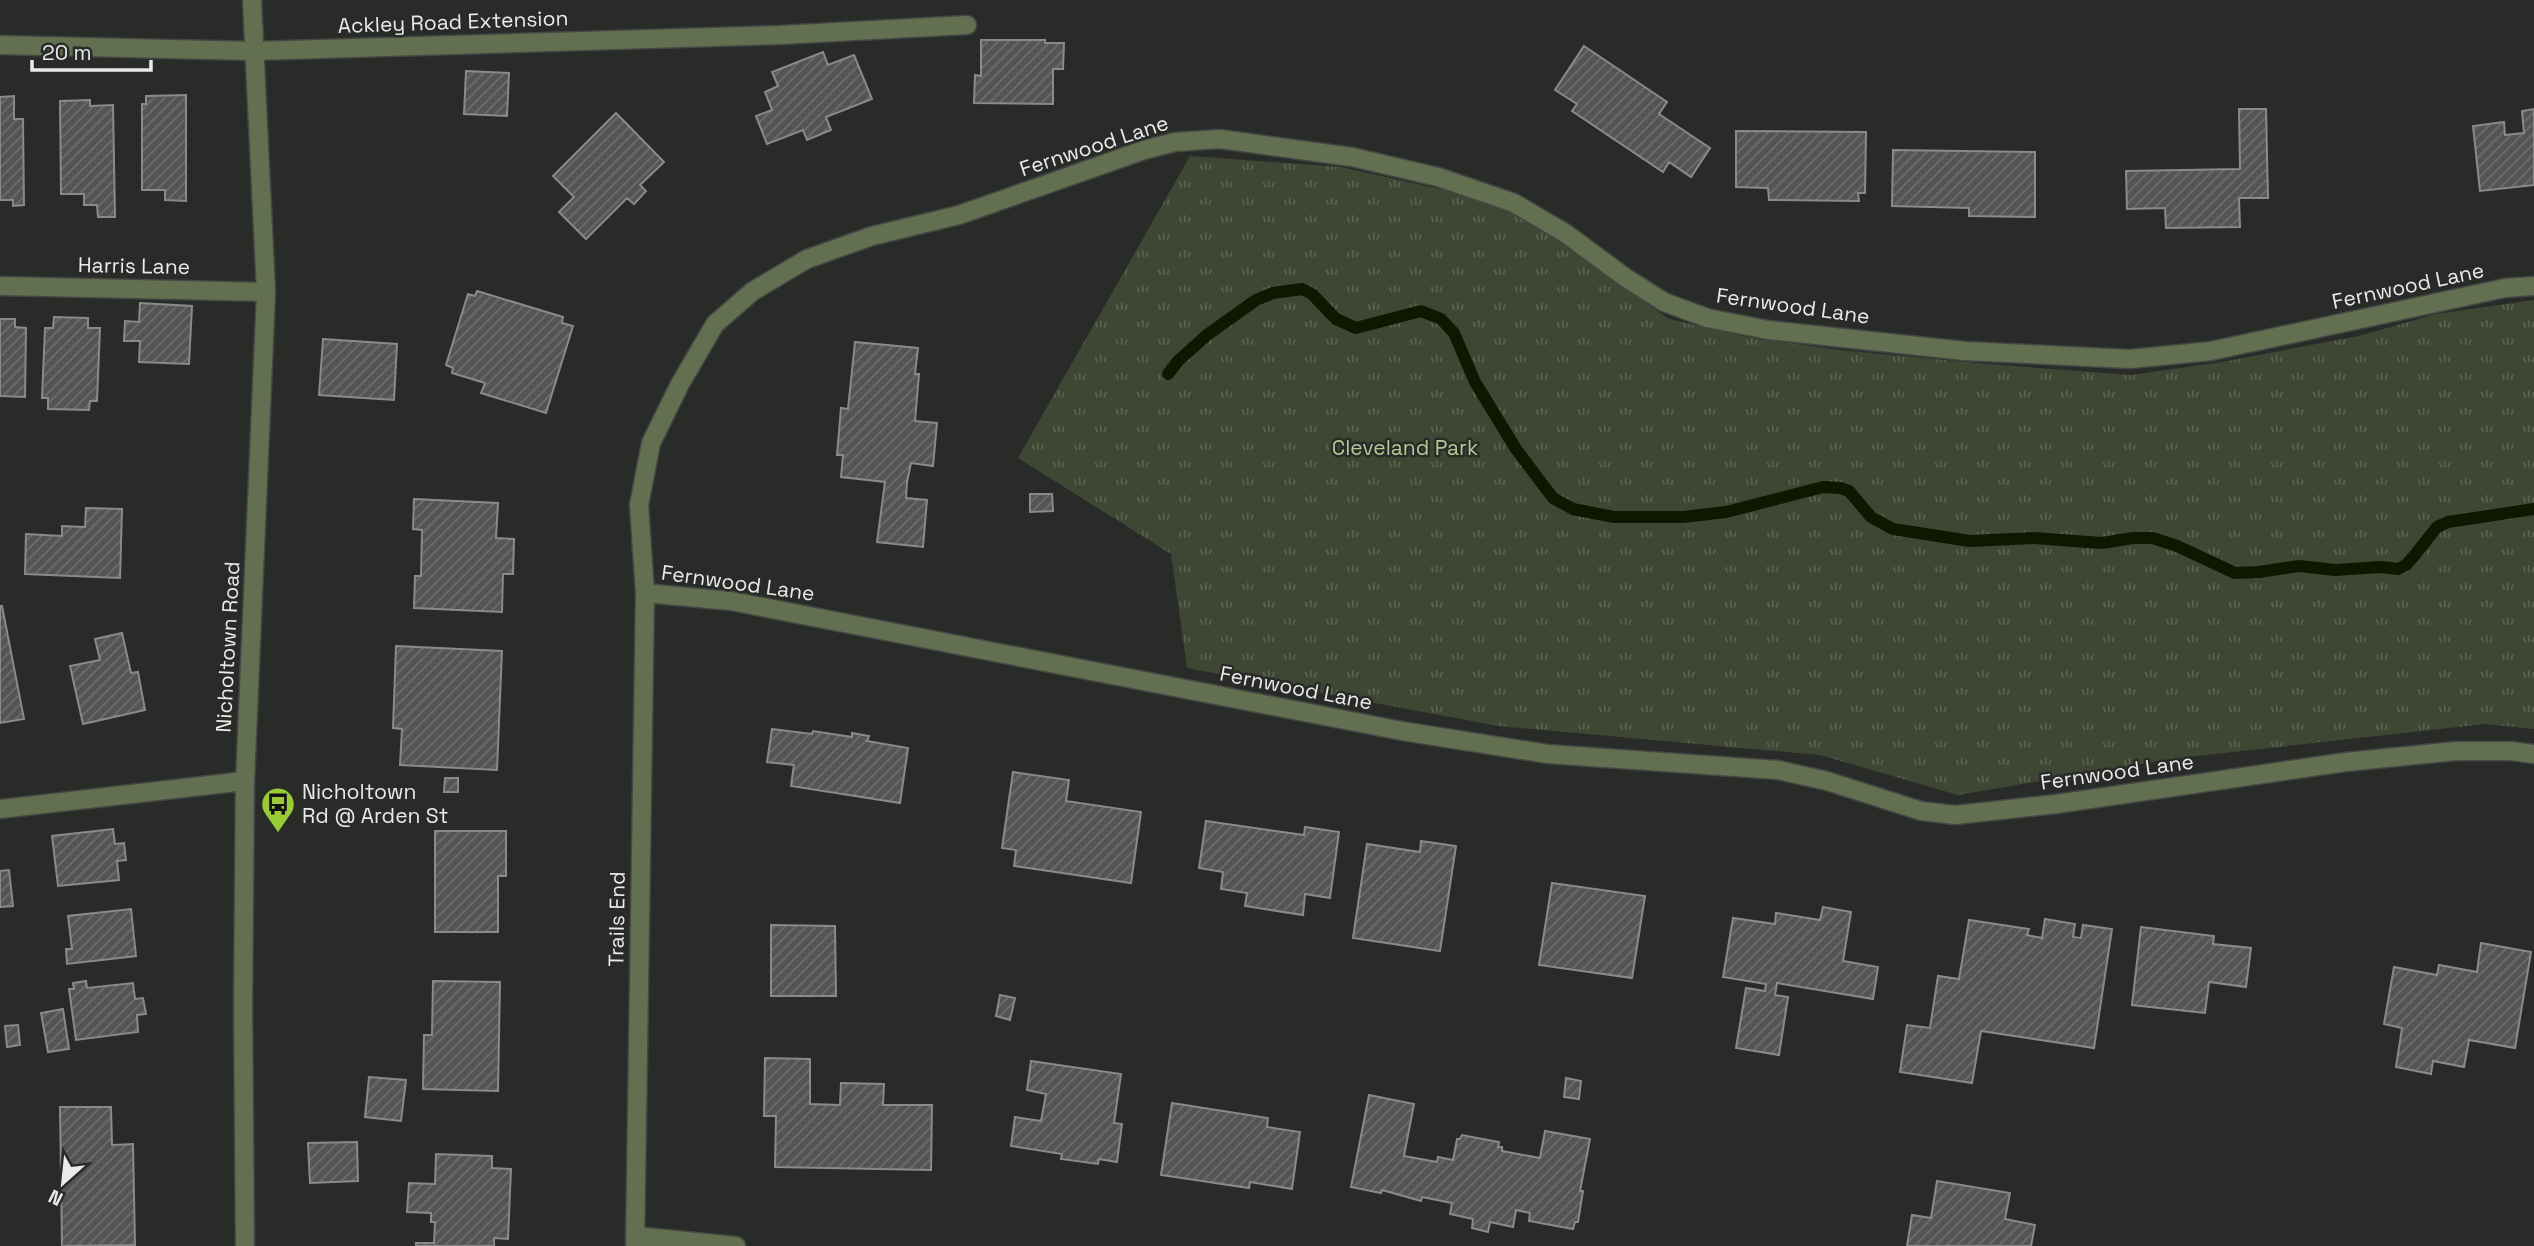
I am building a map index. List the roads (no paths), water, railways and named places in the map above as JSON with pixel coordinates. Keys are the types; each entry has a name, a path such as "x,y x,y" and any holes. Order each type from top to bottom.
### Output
{"street":[{"name":"Nicholtown Road","path":"245,1246 245,781 266,292 252,0"},
{"name":"Ackley Road Extension","path":"0,45 254,51 780,35 967,25"},
{"name":"Fernwood Lane","path":"2534,286 2505,288 2211,351 2130,359 1965,351 1768,330 1707,318 1664,302 1565,233 1514,203 1438,177 1352,158 1220,139 1175,142 1144,150 959,215 872,236 807,259 753,290 715,324 680,384 651,443 639,505 645,593 732,601 1402,732 1548,754 1778,770 1827,780 1921,811 1955,816 2346,762 2456,751 2511,751 2534,754"},
{"name":"Harris Lane","path":"0,286 266,292"},
{"name":"Trails End","path":"635,1241 645,593"},
{"path":"0,809 245,781"},
{"path":"635,1241 737,1246"}],"waterway":[{"path":"1168,374 1178,361 1207,335 1256,300 1273,293 1302,289 1312,294 1336,319 1356,328 1421,311 1441,319 1454,333 1475,382 1516,449 1553,498 1573,509 1614,517 1683,517 1726,512 1823,487 1840,488 1849,491 1871,517 1893,529 1970,541 2034,538 2102,543 2153,538 2235,573 2299,566 2335,570 2381,567 2398,569 2406,565 2437,527 2448,522 2534,509"}],"place":[{"name":"Nicholtown Rd @ Arden St","path":"278,834"}],"park label":[{"name":"Cleveland Park","path":"1405,448"}]}
